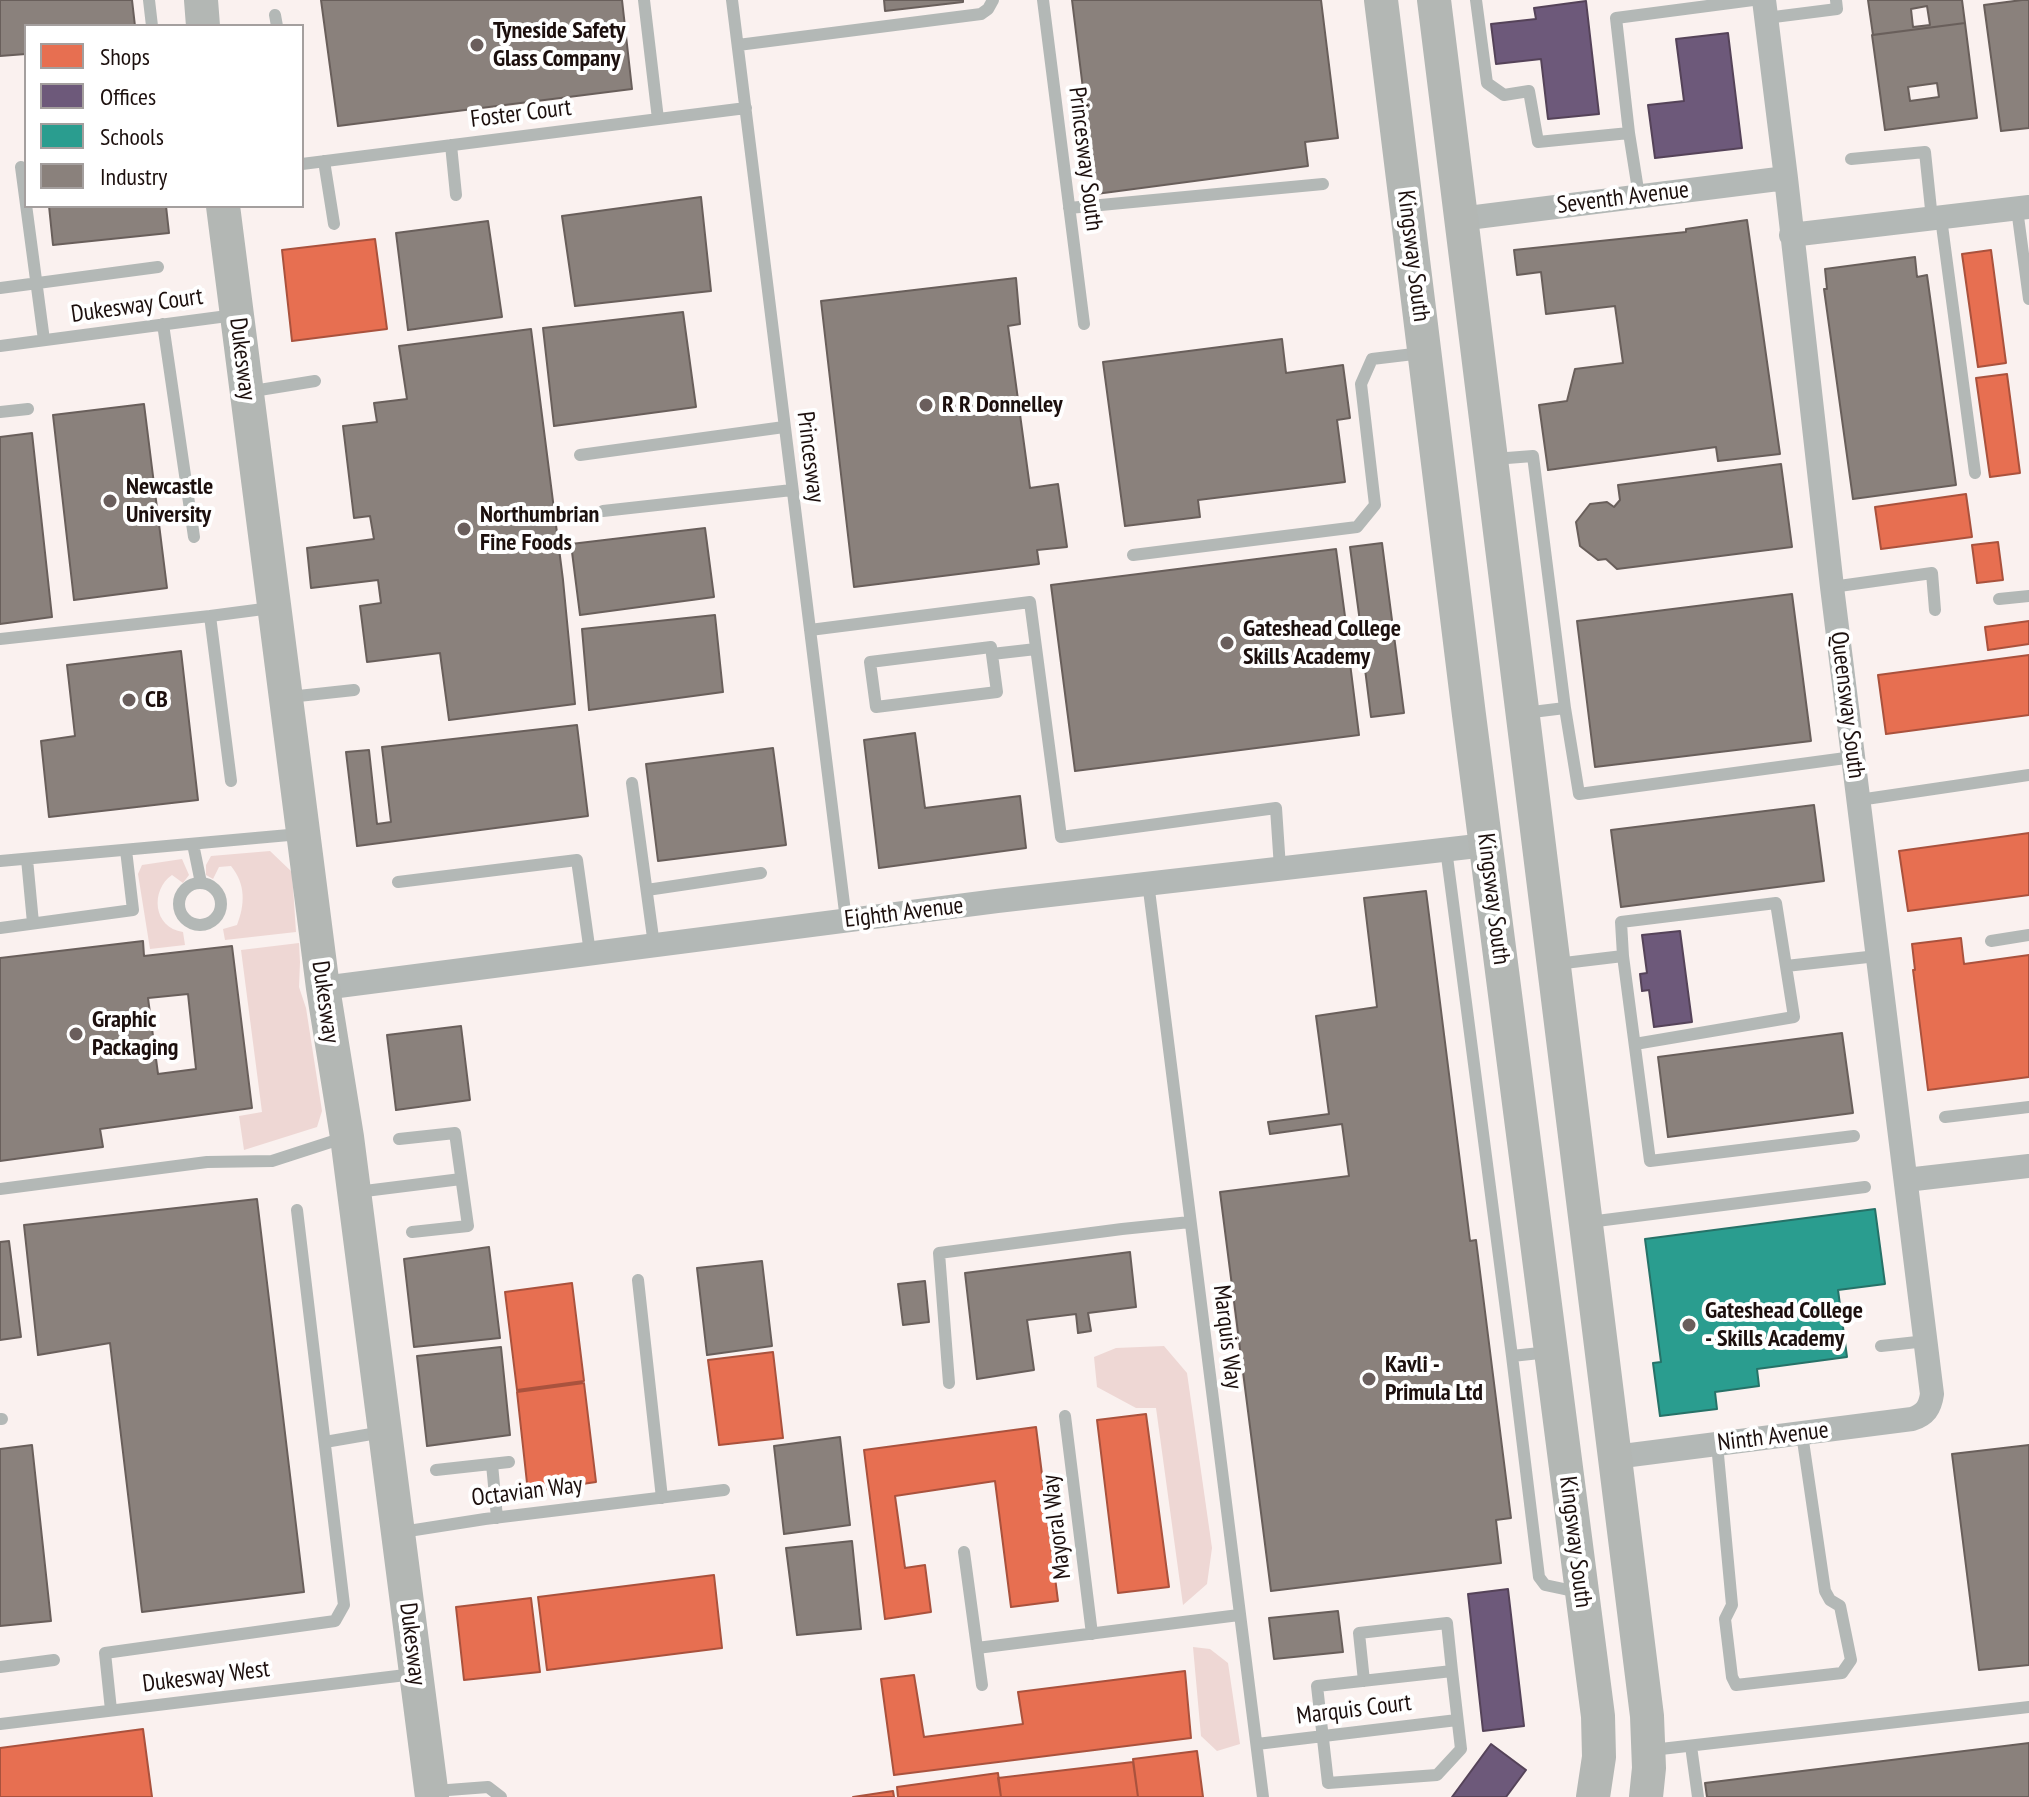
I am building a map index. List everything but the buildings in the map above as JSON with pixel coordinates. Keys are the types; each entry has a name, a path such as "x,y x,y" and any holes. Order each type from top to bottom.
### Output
{"street":[{"path":"201,0 203,24"},
{"name":"Kingsway South","path":"1381,0 1599,1738 1593,1797"},
{"name":"Kingsway South","path":"1434,0 1647,1716 1649,1768 1646,1797"},
{"name":"Queensway South","path":"1761,6 1786,178 1832,587 1926,1341 1932,1394 1928,1410"},
{"name":"Seventh Avenue","path":"1460,219 1786,178"},
{"name":"Dukesway","path":"223,208 323,988 347,1137 432,1794"},
{"path":"1791,235 2023,208"},
{"name":"Eighth Avenue","path":"323,988 1148,882 1486,845"},
{"path":"1906,1180 2029,1166"},
{"name":"Ninth Avenue","path":"1615,1457 1912,1419 1928,1410"}],"lane":[{"path":"149,0 152,24"},
{"path":"644,0 658,119"},
{"name":"Princesway","path":"732,0 846,920"},
{"path":"738,45 981,14 993,0"},
{"name":"Princesway South","path":"1043,0 1084,324"},
{"path":"1476,0 1487,83 1504,95 1529,91 1538,142 1629,133"},
{"path":"1639,196 1616,18 1761,6 1837,9 1836,0"},
{"name":"Foster Court","path":"304,164 746,108"},
{"path":"451,145 456,195"},
{"path":"1851,159 1925,152 1975,473"},
{"path":"324,161 334,224"},
{"name":"Dukesway Court","path":"21,167 24,190"},
{"path":"1069,208 1323,184"},
{"name":"Dukesway Court","path":"26,208 44,340"},
{"path":"2023,208 2029,299"},
{"path":"0,288 158,267"},
{"name":"Dukesway Court","path":"0,346 236,315"},
{"path":"163,324 194,537"},
{"path":"1133,555 1357,527 1375,505 1361,384 1372,359 1425,352"},
{"path":"246,392 315,381"},
{"path":"0,412 28,409"},
{"path":"580,455 784,427"},
{"path":"1490,459 1533,456 1579,794 1853,757"},
{"path":"603,511 792,490"},
{"path":"1832,587 1932,573 1935,610"},
{"path":"1999,599 2029,596"},
{"path":"810,630 1030,602 1061,837 1276,808 1280,868"},
{"path":"0,639 274,608"},
{"path":"210,616 231,781"},
{"path":"991,647 992,654 997,692 876,707 870,662 991,647"},
{"path":"992,654 1036,649"},
{"path":"285,698 354,690"},
{"path":"1521,713 1565,708"},
{"path":"1859,800 2029,775"},
{"path":"632,783 654,945"},
{"path":"0,861 303,834"},
{"path":"193,844 201,883"},
{"path":"1446,849 1539,1577 1545,1585 1581,1593"},
{"path":"0,928 133,910 126,850"},
{"path":"27,859 33,923"},
{"path":"398,882 577,860 590,953"},
{"path":"647,890 761,873"},
{"name":"Marquis Way","path":"1148,882 1263,1797"},
{"path":"1635,1044 1794,1017 1776,903 1621,922 1623,956 1650,1161 1854,1136"},
{"path":"1991,941 2029,935"},
{"path":"1553,964 1623,956"},
{"path":"1786,966 1877,956"},
{"path":"1945,1117 2029,1107"},
{"path":"399,1139 455,1133 468,1226 412,1232"},
{"path":"0,1189 207,1162 272,1161 347,1137"},
{"path":"354,1193 461,1179"},
{"path":"1586,1222 1865,1187"},
{"path":"111,1710 105,1653 335,1621 344,1605 297,1210"},
{"path":"949,1383 939,1253 1190,1222"},
{"path":"638,1280 662,1498"},
{"path":"1881,1346 1926,1341"},
{"path":"1512,1356 1551,1352"},
{"name":"Mayoral Way","path":"1065,1416 1092,1634"},
{"path":"325,1442 386,1432"},
{"path":"1717,1444 1732,1605 1725,1619 1732,1677 1736,1685 1842,1673 1851,1660 1840,1606 1830,1600 1825,1591 1802,1434"},
{"path":"436,1470 509,1462"},
{"path":"492,1464 497,1518"},
{"name":"Octavian Way","path":"398,1532 724,1490"},
{"path":"964,1552 982,1685"},
{"path":"977,1648 1239,1615"},
{"path":"1364,1681 1359,1633 1447,1623 1461,1749 1437,1775 1328,1783 1317,1686 1364,1681 1452,1671"},
{"path":"0,1667 54,1660"},
{"name":"Dukesway West","path":"0,1724 416,1673"},
{"path":"1649,1751 2029,1707"},
{"name":"Marquis Court","path":"1257,1744 1457,1720"},
{"path":"1691,1746 1698,1797"},
{"path":"432,1794 488,1787 501,1797"}],"shaded area":[{"path":"270,851 292,872 296,932 225,940 223,929 237,925 240,917 242,887 231,866 219,867 213,879 206,875 206,865 211,856"},
{"path":"182,859 189,875 183,883 172,875 165,882 160,890 158,908 166,924 183,932 185,945 150,949 138,874 142,865"},
{"path":"299,943 299,987 306,1008 322,1111 317,1127 244,1150 239,1116 262,1112 241,950"},
{"path":"1164,1346 1187,1373 1212,1548 1207,1584 1183,1605 1156,1408 1136,1408 1097,1387 1094,1357 1116,1348"},
{"path":"1193,1647 1210,1649 1228,1663 1240,1744 1217,1751 1201,1736"}],"place":[{"name":"Tyneside Safety Glass Company","path":"477,45"},
{"name":"R R Donnelley","path":"926,405"},
{"name":"Newcastle University","path":"110,501"},
{"name":"Northumbrian Fine Foods","path":"464,529"},
{"name":"Gateshead College Skills Academy","path":"1227,643"},
{"name":"CB","path":"129,700"},
{"name":"Graphic Packaging","path":"76,1034"},
{"name":"Gateshead College - Skills Academy","path":"1689,1325"},
{"name":"Kavli - Primula Ltd","path":"1369,1379"}]}
